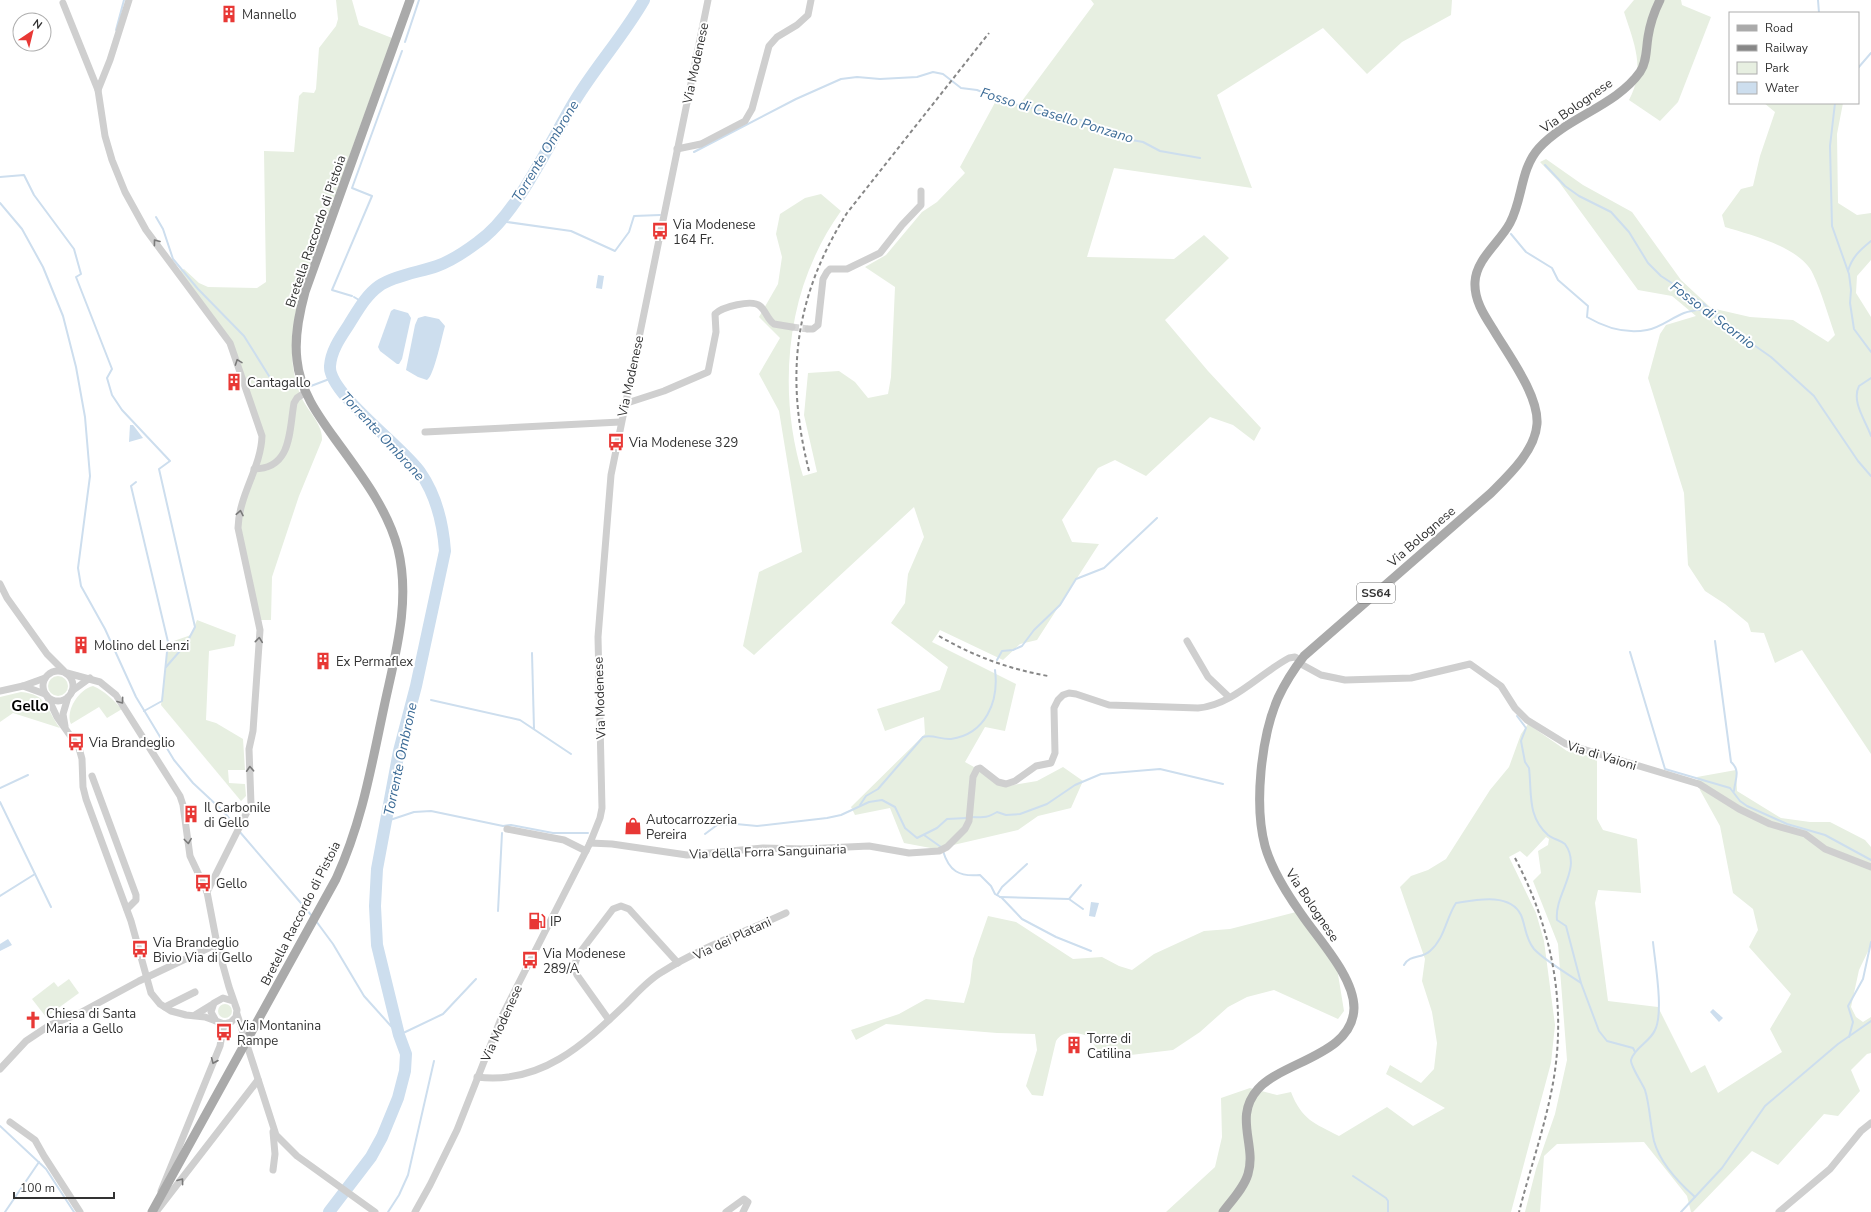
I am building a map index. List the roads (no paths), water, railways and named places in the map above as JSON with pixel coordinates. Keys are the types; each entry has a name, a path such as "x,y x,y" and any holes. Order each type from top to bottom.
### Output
{"main road":[{"name":"Bretella Raccordo di Pistoia","path":"152,1212 325,900 348,851 362,811 398,642 403,597 398,549 386,516 370,489 320,418 306,392 296,359 297,330 302,303 410,0"},
{"name":"Via Bolognese","path":"1223,1212 1243,1185 1249,1174 1250,1157 1245,1124 1248,1105 1254,1094 1270,1079 1336,1042 1348,1028 1354,1009 1352,998 1343,974 1278,877 1265,846 1261,826 1260,782 1268,730 1281,692 1300,662 1318,644 1491,493 1509,475 1528,448 1537,423 1534,404 1524,382 1478,303 1475,281 1476,275 1482,261 1510,224 1517,208 1527,169 1538,149 1559,131 1629,85 1641,71 1646,57 1648,37 1653,14 1660,0"}],"street":[{"path":"98,90 110,60 129,0"},
{"name":"Via Modenese","path":"415,1212 457,1130 502,1016 590,844 600,818 602,808 597,662 598,623 611,475 620,422 708,0"},
{"path":"677,149 701,144 745,121 752,109 769,46 777,37 797,25 808,15 811,0"},
{"path":"63,3 98,90 105,136 118,178 146,230 230,343 237,359 262,436 262,445 244,494 238,517 238,528 260,630 253,731 249,744 252,798 250,808 207,892"},
{"path":"808,329 816,328 818,325 823,279 827,272 830,269 847,270 880,253 902,225 921,205 921,191"},
{"path":"624,404 672,388 708,372 716,332 715,314 718,311 744,304 755,303 762,308 774,324 792,327"},
{"path":"254,469 272,466 284,454 294,403 297,398 306,392"},
{"path":"425,432 620,422"},
{"path":"0,584 7,598 47,654 66,672 73,681 63,714 65,726"},
{"path":"1187,641 1208,677 1229,697"},
{"path":"47,654 50,662 47,675 42,685 57,717 65,726 79,748 83,765 84,792 138,943 146,978 154,997 165,1008 178,1014 195,1015 228,1023 242,1029"},
{"name":"Via della Forra Sanguinaria","path":"590,844 612,844 688,855 763,848 804,849 869,846 909,853 939,851 947,847 965,829 970,821 973,777 977,769 980,768 998,782 1006,784 1015,781 1036,766 1051,764 1055,753 1054,708 1058,700 1063,695 1069,693 1076,694 1109,705 1198,708 1210,707 1229,697 1289,658 1296,657 1300,662"},
{"name":"Via di Vaioni","path":"1300,662 1316,673 1345,680 1412,678 1470,664 1501,686 1515,708 1527,720 1566,744 1699,784 1739,809 1770,824 1805,834 1825,849 1871,867"},
{"path":"0,691 23,686 57,670 90,678 109,688 121,702 177,790 183,805 190,856 207,892 217,944 273,1130 275,1154 273,1170"},
{"path":"23,686 57,701 70,694 90,678"},
{"path":"92,776 136,895 136,900 126,909"},
{"path":"507,829 564,840 586,851"},
{"name":"Via dei Platani","path":"609,1020 576,976 574,967 578,955 613,909 621,906 629,909 678,963"},
{"name":"Via dei Platani","path":"477,1077 509,1078 545,1067 578,1048 655,977 678,963 786,913"},
{"path":"0,1069 26,1041 50,1025 78,1014 146,978 217,944"},
{"path":"223,998 229,987"},
{"path":"165,1008 195,992"},
{"path":"195,1015 217,1000 223,998 233,1001"},
{"path":"213,1004 211,1012 216,1021"},
{"path":"160,1198 163,1184 228,1023 237,1014"},
{"path":"156,1212 258,1080"},
{"path":"10,1122 35,1140 80,1212"},
{"path":"1779,1212 1830,1169 1861,1131 1871,1123"},
{"path":"273,1130 279,1140 297,1156 375,1212"},
{"path":"726,1212 744,1199 748,1202 743,1212"}],"water":[{"path":"598,275 604,276 602,289 596,288"},
{"path":"394,309 408,313 411,318 402,359 399,364 380,351 378,347 391,311"},
{"path":"425,316 439,319 445,326 435,364 430,377 427,380 406,370 415,325 418,318"},
{"path":"130,425 133,425 143,438 129,442"},
{"path":"1091,902 1099,903 1095,917 1089,916"},
{"path":"8,939 12,945 0,951 0,944"},
{"path":"1713,1009 1723,1018 1719,1022 1710,1012"}],"waterway":[{"path":"116,30 124,0"},
{"path":"405,42 419,0"},
{"name":"Torrente Ombrone","path":"329,1212 371,1157 382,1137 398,1098 405,1071 406,1054 399,1035 377,945 375,906 377,869 399,751 416,686 445,551 438,510 426,481 411,461 353,405 341,390 333,377 330,366 332,355 339,340 365,299 379,286 407,274 437,266 453,259 493,230 520,196 576,99 644,0"},
{"path":"1818,0 1819,12"},
{"path":"352,296 332,290 372,196 352,188 402,51"},
{"path":"1859,67 1871,53"},
{"name":"Fosso di Casello Ponzano","path":"694,152 796,99 841,79 857,77 880,79 917,77 933,72 943,74 961,88 977,90 1000,99 1007,99 1021,107 1033,108 1047,114 1085,121 1126,139 1143,142 1160,151 1200,158"},
{"path":"1835,104 1830,146 1832,226 1849,274 1851,290 1850,303 1854,329 1871,352"},
{"name":"Fosso di Scornio","path":"1545,165 1565,186 1579,196 1611,212 1629,232 1648,263 1661,276 1704,304 1721,322 1771,357 1814,396 1858,461 1871,476"},
{"path":"0,177 24,175 34,195 74,249 81,274 76,277 112,369 107,378 112,395 122,410 170,461 159,469 195,627 186,644 166,667"},
{"path":"0,203 22,229 43,267 63,316 76,367 85,417 90,476 78,568 81,586 105,629 136,697 174,760 193,783 224,812 237,828"},
{"name":"Fosso di Casello Ponzano","path":"500,221 571,231 615,251 629,232 634,216 660,215"},
{"path":"156,217 163,229 173,259 198,289 244,336 269,376 274,381 298,388"},
{"path":"1511,234 1526,252 1552,268 1558,280 1588,306 1587,317 1608,327 1631,331 1647,330 1684,313 1708,309"},
{"path":"1848,271 1857,254 1871,241"},
{"path":"354,297 364,303"},
{"path":"311,386 332,378"},
{"path":"1871,378 1859,386 1857,392 1858,405 1871,436"},
{"path":"136,482 131,486 168,642 162,701 144,711"},
{"path":"997,660 1002,651 1013,650 1022,646 1034,630 1060,605 1076,579 1104,568 1157,518"},
{"path":"1715,641 1731,762 1737,772 1734,791"},
{"path":"1630,652 1665,769 1730,788 1740,801 1747,806 1787,824 1825,835 1871,860"},
{"path":"532,653 534,729"},
{"path":"860,805 866,796 878,789 923,737 930,736 951,739 963,736 981,723 988,714 995,693 995,670"},
{"path":"431,700 520,720 571,754"},
{"path":"1517,716 1526,728 1521,741 1525,762 1529,768 1532,804 1537,820 1541,828 1548,835 1565,844 1570,853 1570,872 1557,910 1557,920 1566,926 1581,983 1599,1031 1607,1041 1633,1048 1635,1052"},
{"path":"971,817 987,817 997,812 1006,815 1020,814 1047,804 1075,785 1101,774 1160,769 1223,784"},
{"path":"0,788 28,775"},
{"path":"705,834 717,825 736,824 757,826 827,818 841,815 869,802 882,800 895,807 905,828 917,838 937,828 947,819 967,818"},
{"path":"0,802 51,907"},
{"path":"384,822 414,812 431,811 503,826 511,825 553,833 588,833"},
{"path":"239,831 312,916"},
{"path":"498,911 502,833"},
{"path":"924,835 941,847"},
{"path":"943,851 945,858 952,868 961,874 980,875 991,886 995,894 1002,898 1022,919 1056,937 1091,951"},
{"path":"997,895 1002,887 1027,864"},
{"path":"0,896 35,874"},
{"path":"1069,899 1081,885"},
{"path":"1000,897 1069,899 1083,909"},
{"path":"1404,965 1409,959 1423,955 1435,946 1456,903 1492,899 1501,900 1516,908 1523,919 1527,937 1534,949 1581,983"},
{"path":"316,921 333,944 364,996 399,1035 443,1014 476,979"},
{"path":"1653,942 1659,1000 1658,1022 1653,1034 1635,1052 1631,1062 1645,1090 1654,1141 1657,1149 1670,1172 1695,1197"},
{"name":"Fosso di Scornio","path":"1849,1037 1853,1022 1848,1006 1863,979 1871,942"},
{"path":"1681,1212 1722,1168 1765,1106 1838,1044 1871,1021"},
{"path":"388,1212 399,1195 408,1175 434,1061"},
{"path":"0,1126 46,1169 74,1212"},
{"path":"5,1212 39,1162"},
{"path":"1353,1176 1386,1198 1388,1201 1388,1212"}],"tunnel":[{"path":"792,327 808,329"}],"railway":[{"path":"809,471 797,402 797,370 799,338 805,306 815,275 829,244 847,213 989,33"},
{"path":"939,636 978,656 1005,666 1048,676"},
{"path":"1515,858 1539,912 1547,939 1557,996 1558,1025 1557,1054 1550,1099 1519,1212"}],"place":[{"name":"Mannello","path":"229,14"},
{"name":"Via Modenese 164 Fr.","path":"660,231"},
{"name":"Cantagallo","path":"234,382"},
{"name":"Via Modenese 329","path":"616,442"},
{"name":"Molino del Lenzi","path":"81,645"},
{"name":"Ex Permaflex","path":"323,661"},
{"name":"Via Brandeglio","path":"76,742"},
{"name":"Il Carbonile di Gello","path":"191,814"},
{"name":"Autocarrozzeria Pereira","path":"633,826"},
{"name":"Gello","path":"203,883"},
{"name":"IP","path":"537,921"},
{"name":"Via Brandeglio Bivio Via di Gello","path":"140,949"},
{"name":"Via Modenese 289/A","path":"530,960"},
{"name":"Chiesa di Santa Maria a Gello","path":"33,1020"},
{"name":"Via Montanina Rampe","path":"224,1032"},
{"name":"Torre di Catilina","path":"1074,1045"}],"district":[{"name":"Gello","path":"30,706"}]}
